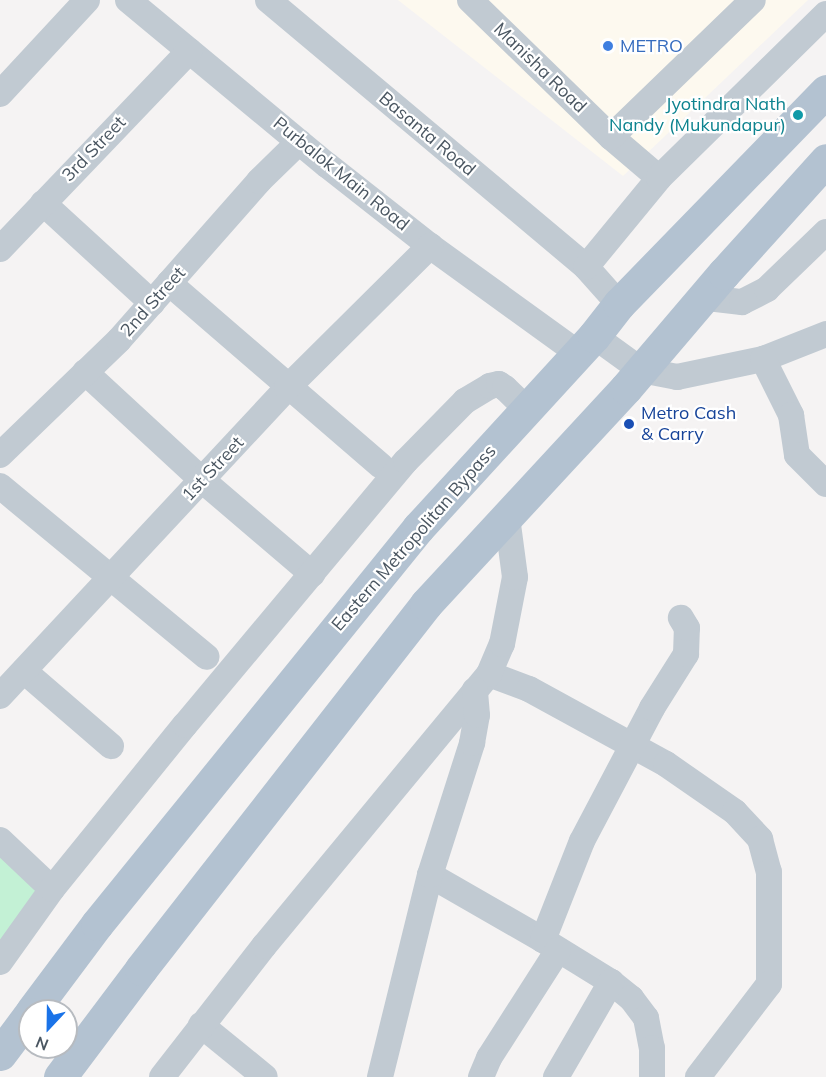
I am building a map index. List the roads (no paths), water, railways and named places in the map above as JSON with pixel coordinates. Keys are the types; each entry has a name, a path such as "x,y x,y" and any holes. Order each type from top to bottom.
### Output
{"main road":[{"name":"Eastern Metropolitan Bypass","path":"41,999 98,924 418,528 527,409 578,343 619,304 826,91"},
{"path":"60,1077 141,969 426,604 641,370 708,291 826,160"},
{"name":"Eastern Metropolitan Bypass","path":"0,1054 18,1030"}],"street":[{"path":"0,94 87,0"},
{"name":"Purbalok Main Road","path":"128,0 299,142 430,246 578,343 641,370"},
{"name":"Basanta Road","path":"268,0 586,267 619,304"},
{"name":"Manisha Road","path":"470,0 610,137 659,178"},
{"path":"610,137 753,0"},
{"path":"586,267 659,178 826,14"},
{"name":"3rd Street","path":"0,249 189,51"},
{"name":"2nd Street","path":"4,444 119,340 259,181 299,142"},
{"path":"43,203 152,303"},
{"path":"708,291 716,299 742,302 767,290 826,232"},
{"name":"1st Street","path":"0,696 287,388 430,246"},
{"path":"169,283 287,388 381,466"},
{"path":"641,370 677,378 764,359 826,334"},
{"path":"764,359 791,416 797,455 826,484"},
{"path":"85,372 202,480 312,574"},
{"path":"0,962 52,889 406,461 465,401 490,386 500,384 527,409"},
{"path":"0,486 109,579 207,657"},
{"path":"162,1077 201,1025 482,682 502,644 515,577 507,517"},
{"path":"481,1077 550,945 582,841 633,745 686,654 687,628 681,618"},
{"path":"24,671 111,747"},
{"path":"482,682 529,689 633,745 705,789 735,812 760,839 767,860 769,984 698,1077"},
{"path":"380,1077 430,875 472,743 482,682"},
{"path":"0,840 52,889"},
{"path":"430,875 550,945 632,998 646,1018 652,1048 652,1077"},
{"path":"556,1077 610,982"},
{"path":"201,1025 265,1077"}],"place":[{"name":"METRO","path":"608,46"},
{"name":"Jyotindra Nath Nandy (Mukundapur)","path":"798,115"},
{"name":"Metro Cash & Carry","path":"629,424"}]}
